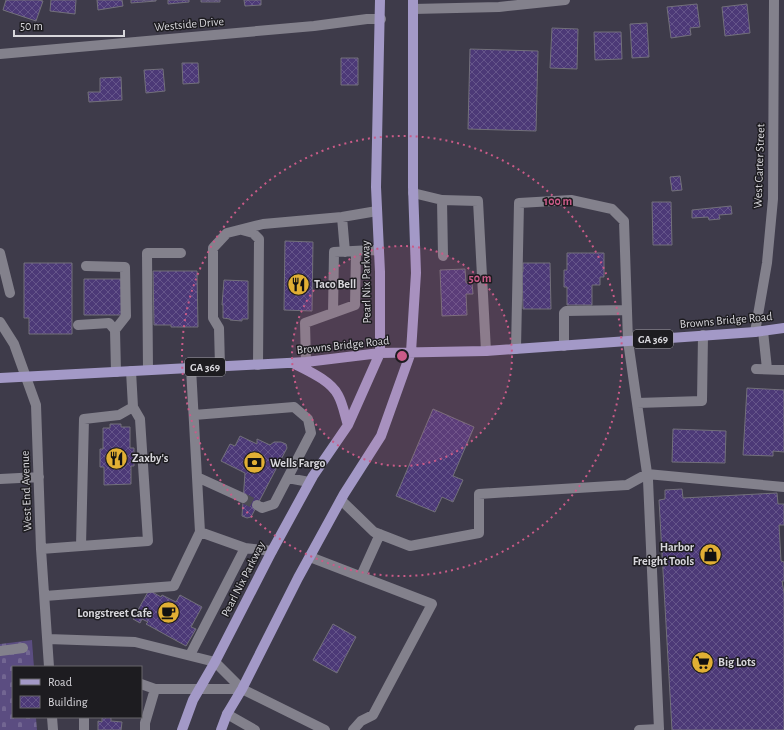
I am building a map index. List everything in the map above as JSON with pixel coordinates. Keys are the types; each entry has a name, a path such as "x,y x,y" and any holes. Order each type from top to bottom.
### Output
{"main road":[{"name":"Pearl Nix Parkway","path":"182,730 200,688 309,482 348,425 380,354 379,251 376,187 381,19 380,0"},
{"path":"221,730 227,714 341,500 381,436 411,352 416,273 413,193 413,5"},
{"name":"Browns Bridge Road","path":"0,378 293,363 411,352 486,351 784,328"},
{"path":"293,363 316,375 331,386 338,395 348,425"}],"street":[{"path":"413,5 499,7 565,0"},
{"name":"West Carter Street","path":"767,369 759,331 767,263 779,128 774,0"},
{"name":"Westside Drive","path":"0,54 314,26 367,19 381,19"},
{"path":"413,193 442,200 478,201 486,351"},
{"path":"442,200 443,256"},
{"path":"516,349 519,203 571,200 612,209 624,221 628,341 647,474 659,729 639,730"},
{"path":"220,367 219,328 213,318 212,248 227,233 263,224 342,217 377,211"},
{"path":"342,217 345,252"},
{"path":"240,230 253,232 259,239 258,365"},
{"path":"333,313 334,252 379,251"},
{"path":"306,362 305,323 355,305 356,252"},
{"path":"0,253 10,293"},
{"path":"148,370 147,253 181,253"},
{"path":"86,266 125,267 126,316 115,330 116,372"},
{"path":"564,346 564,313 566,311 626,310"},
{"name":"West End Avenue","path":"0,322 14,344 36,405 40,549 45,596 49,666"},
{"path":"78,325 109,324 115,330"},
{"path":"636,403 702,401 704,335"},
{"path":"45,596 174,586 200,532 191,368"},
{"path":"756,369 784,370"},
{"path":"40,549 148,541 140,419 133,407 131,371"},
{"path":"82,546 84,419 119,415 133,407"},
{"path":"194,415 294,407 308,419 311,433 274,504 262,508 257,505"},
{"path":"341,500 374,532 410,546 479,533 479,494 627,485 647,474 784,487"},
{"path":"0,479 39,477"},
{"path":"197,477 243,498"},
{"path":"288,478 309,482"},
{"path":"200,532 245,548 272,551"},
{"path":"361,576 380,534"},
{"path":"190,655 245,548"},
{"path":"310,557 432,604 373,714 361,721 353,730"},
{"path":"48,639 135,642 215,662 242,688 325,730"},
{"path":"0,651 23,648"},
{"path":"142,684 155,689 242,688"},
{"path":"145,730 145,723 155,689"},
{"path":"227,714 255,730"},
{"path":"52,718 53,730"},
{"path":"84,718 84,730"}],"shaded area":[{"path":"0,0 784,0 784,730 37,730 36,718 142,718 142,666 34,666 32,640 0,644"}],"green space":[{"path":"32,640 34,666 12,666 12,718 36,718 37,730 0,730 0,644"}],"building":[{"path":"6,0 43,1 36,21 3,10"},
{"path":"51,0 76,0 75,14 50,11"},
{"path":"97,0 122,0 123,6 98,10"},
{"path":"131,0 156,0 156,1 131,3"},
{"path":"168,0 189,0 189,2 168,4"},
{"path":"201,0 220,0 220,2 201,2"},
{"path":"244,0 261,0 261,5 245,6"},
{"path":"697,4 700,27 690,28 691,35 671,38 667,7"},
{"path":"747,4 750,33 725,36 722,7"},
{"path":"647,23 649,57 632,58 630,24"},
{"path":"552,28 578,29 577,69 550,68"},
{"path":"594,32 621,32 622,59 595,60"},
{"path":"470,49 538,51 536,131 468,129"},
{"path":"341,58 358,58 358,85 341,85"},
{"path":"182,63 198,63 199,83 183,84"},
{"path":"163,69 165,91 146,93 144,70"},
{"path":"121,77 122,100 89,102 88,92 100,92 100,78"},
{"path":"680,176 682,190 672,191 670,177"},
{"path":"652,202 671,202 672,245 653,245"},
{"path":"731,206 732,214 719,215 720,219 709,220 708,217 692,218 692,210"},
{"name":"Taco Bell","path":"285,241 313,242 312,311 284,310"},
{"path":"567,253 604,253 604,277 600,277 600,285 592,285 592,305 567,305 567,287 564,287 564,270 567,270"},
{"path":"24,263 72,263 72,334 29,334 29,318 24,318"},
{"path":"523,263 550,263 551,309 523,309"},
{"path":"465,269 466,283 472,283 473,294 466,294 467,315 442,316 440,270"},
{"path":"153,271 197,271 198,327 171,327 171,325 154,325"},
{"path":"84,279 121,279 121,315 84,315"},
{"path":"224,280 248,281 248,319 242,319 242,321 223,318 222,305"},
{"path":"747,388 784,390 784,452 773,451 773,456 743,455"},
{"path":"433,409 474,427 453,476 463,480 453,502 442,497 435,512 396,496"},
{"name":"Zaxby's","path":"110,424 121,424 121,427 130,427 130,448 134,448 134,466 131,466 131,484 104,485 104,467 100,467 100,449 103,449 103,428 110,428"},
{"path":"673,429 726,431 725,463 672,462"},
{"path":"240,436 257,444 257,439 270,445 274,442 281,442 286,444 287,448 251,517 247,518 242,516 245,473 221,461 230,444 235,446"},
{"path":"682,489 683,498 777,493 778,504 784,504 784,525 779,525 781,561 784,562 784,581 782,581 784,593 784,730 672,730 659,500 665,499 665,490"},
{"name":"Longstreet Cafe","path":"149,590 161,597 162,595 176,602 180,595 202,607 191,627 196,629 186,646 146,624 148,622 142,619 140,623 133,619"},
{"path":"333,624 356,637 337,673 313,660"},
{"path":"102,718 111,718 111,721 122,722 121,730 98,730 98,721 102,722"}],"tunnel":[{"path":"243,498 257,505"}],"place":[{"name":"Taco Bell","path":"298,284"},
{"name":"Zaxby's","path":"117,458"},
{"name":"Wells Fargo","path":"254,463"},
{"name":"Harbor Freight Tools","path":"710,554"},
{"name":"Longstreet Cafe","path":"168,613"},
{"name":"Big Lots","path":"703,662"}]}
